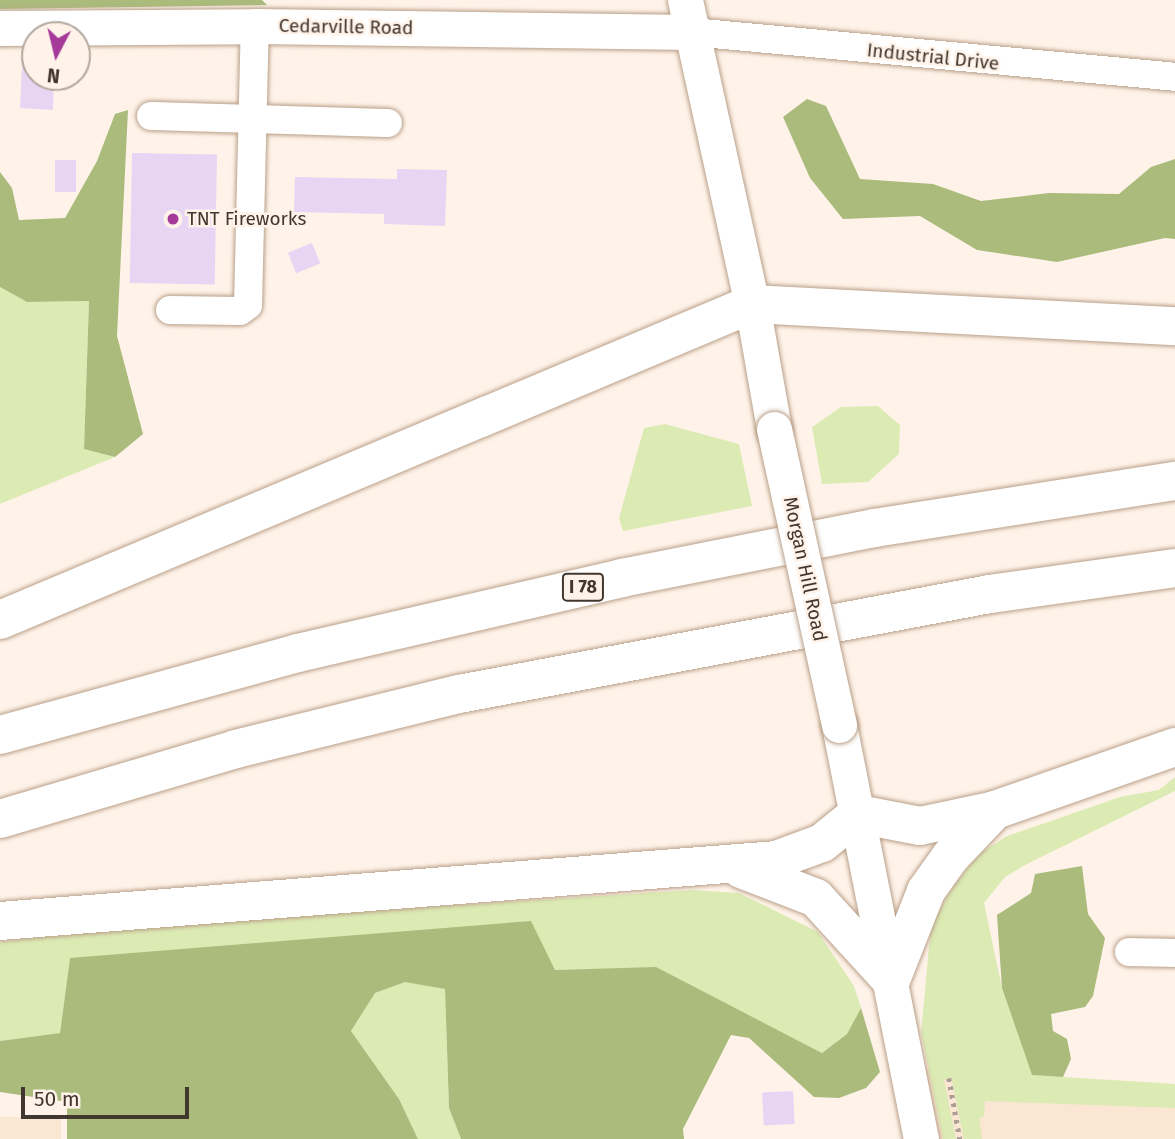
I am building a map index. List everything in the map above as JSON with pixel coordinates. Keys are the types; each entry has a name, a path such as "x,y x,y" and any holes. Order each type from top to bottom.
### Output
{"highway":[{"path":"0,620 752,304 1175,326"},
{"name":"I 78","path":"0,735 323,647 622,578 874,528 1175,481"},
{"path":"0,819 236,749 459,694 990,594 1175,568"},
{"path":"0,921 718,865 800,854 827,840 858,814 920,826 995,810 1175,747"},
{"path":"718,865 748,870 810,894 847,927 891,980 926,891 951,856 995,810"}],"main road":[{"name":"Cedarville Road","path":"0,28 255,26 688,16"},
{"name":"Morgan Hill Road","path":"688,16 752,304 775,429 858,814 921,1139"}],"street":[{"name":"Industrial Drive","path":"688,16 1175,78"},
{"path":"170,310 246,309 255,26"},
{"path":"151,116 388,123"},
{"path":"1129,952 1175,953"}],"path":[{"path":"949,1078 960,1139"}],"shaded area":[{"path":"920,1069 1175,1084 1175,1139 933,1139"},
{"path":"0,1117 61,1117 61,1139 0,1139"}],"green space":[{"path":"0,0 262,0 267,5 0,9"},
{"path":"807,99 826,106 860,179 933,184 981,201 1049,193 1119,194 1151,167 1175,159 1175,239 1165,238 1057,262 977,250 920,216 843,219 810,178 783,117"},
{"path":"128,110 117,336 143,434 115,457 84,449 89,301 27,302 0,287 0,172 12,188 19,220 65,218 97,161 115,114"},
{"path":"0,287 27,302 89,301 84,449 115,457 0,504"},
{"path":"878,406 900,425 899,454 868,482 822,484 812,427 841,407"},
{"path":"665,424 739,444 752,506 623,531 619,518 644,428"},
{"path":"1175,777 1175,791 1027,864 1005,877 984,903 1002,988 1032,1075 1175,1084 1175,1108 985,1101 984,1116 979,1118 982,1139 964,1139 951,1077 944,1080 956,1139 943,1139 921,1033 931,925 954,885 980,853 1007,836 1120,797 1159,790"},
{"path":"1082,866 1088,914 1105,938 1093,996 1085,1007 1051,1014 1053,1031 1067,1039 1071,1059 1063,1077 1032,1075 1002,988 997,915 1031,893 1035,874"},
{"path":"693,890 739,893 818,932 854,986 861,1008 847,1034 822,1053 656,968 555,970 70,958 60,1033 0,1041 0,942 111,927"},
{"path":"531,921 555,970 656,967 822,1053 847,1034 861,1008 880,1072 866,1088 839,1098 814,1097 749,1038 731,1035 683,1129 684,1139 461,1139 449,1108 445,989 405,982 375,993 351,1031 399,1099 418,1139 67,1139 67,1102 0,1092 0,1041 60,1033 70,958"},
{"path":"405,981 445,989 449,1108 461,1139 418,1139 399,1099 351,1031 375,993"}],"building":[{"path":"21,86 21,91 54,91 53,110 20,108"},
{"name":"TNT Fireworks","path":"132,153 217,154 215,284 130,283"},
{"path":"55,160 76,160 76,192 55,192"},
{"path":"397,169 447,170 445,226 384,224 384,214 294,212 295,177 397,179"},
{"path":"312,243 320,263 296,273 288,253"},
{"path":"793,1091 795,1124 764,1126 762,1093"}],"place":[{"name":"TNT Fireworks","path":"173,219"}]}
